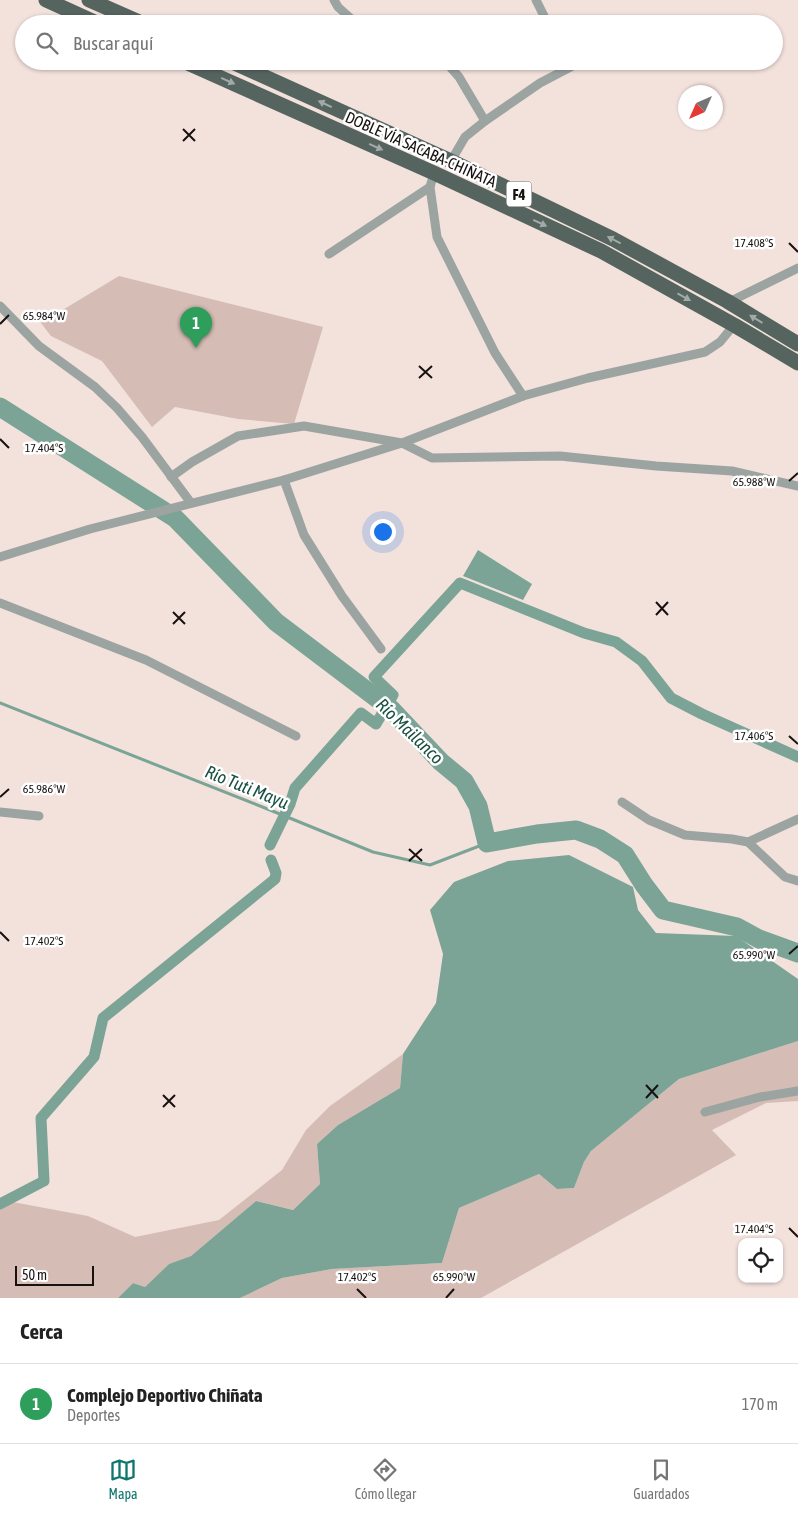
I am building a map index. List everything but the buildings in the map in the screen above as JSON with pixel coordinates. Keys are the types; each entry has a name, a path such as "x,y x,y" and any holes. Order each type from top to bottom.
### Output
{"highway":[{"path":"46,0 79,15"},
{"path":"89,0 123,15"},
{"name":"DOBLE VÍA SACABA-CHIÑATA","path":"202,70 432,180 601,251 734,324 798,364"},
{"name":"DOBLE VÍA SACABA-CHIÑATA","path":"250,70 451,161 613,239 729,302 798,344"}],"street":[{"path":"334,0 346,15"},
{"path":"536,0 544,15"},
{"path":"452,70 485,121"},
{"path":"451,161 465,137 559,70"},
{"path":"329,254 432,180"},
{"path":"432,180 437,237 495,353 523,396"},
{"path":"729,302 798,268"},
{"path":"0,306 39,346 95,387 117,408 142,437 191,503"},
{"path":"0,557 90,529 284,480 402,443 523,396 588,378 705,352 720,342 734,324"},
{"path":"171,478 192,462 238,436 304,426 402,443 432,458 560,456 656,466 732,471 798,486"},
{"path":"284,480 304,535 342,596 382,649"},
{"path":"0,603 146,660 296,736"},
{"path":"622,802 649,820 685,834 732,838 748,842 785,877 798,881"},
{"path":"0,812 39,816"},
{"path":"748,842 798,819"},
{"path":"705,1112 760,1097 798,1091"}],"shaded area":[{"path":"119,276 323,327 294,424 238,419 175,407 152,427 102,361 51,336 41,323"},
{"path":"478,550 532,584 523,600 463,576"},
{"path":"569,855 633,887 638,910 656,933 736,936 798,979 798,1041 679,1079 591,1151 584,1162 574,1188 557,1189 539,1174 459,1208 442,1263 332,1269 282,1278 240,1298 118,1298 133,1283 145,1287 169,1264 191,1256 256,1201 293,1210 320,1184 317,1144 338,1125 400,1088 403,1054 436,1003 443,954 430,910 454,882 508,861"},
{"path":"798,1041 798,1101 766,1103 712,1130 736,1155 481,1298 240,1298 282,1278 332,1269 442,1263 459,1208 539,1174 557,1189 574,1188 584,1162 591,1151 679,1079"},
{"path":"403,1054 400,1088 338,1125 317,1144 320,1184 293,1210 256,1201 191,1256 169,1264 145,1287 133,1283 118,1298 0,1298 0,1204 7,1201 88,1216 135,1237 219,1220 282,1170 306,1130 330,1106"}],"waterway":[{"name":"Río Mailanco","path":"0,407 175,518 276,622 391,709 441,762 464,781 478,806 487,843 537,834 576,830 600,839 625,855 663,910 737,927 759,939 798,953"},
{"path":"270,845 290,804 295,788 361,713 376,724 393,695 374,677 460,583 584,633 616,642 642,661 671,698 798,757"},
{"name":"Río Tuti Mayu","path":"0,703 373,852 430,865 487,843"},
{"path":"0,1204 44,1181 41,1118 94,1057 103,1018 275,879 276,873 271,860"}],"place":[{"name":"Complejo Deportivo Chiñata","path":"196,348"}]}
